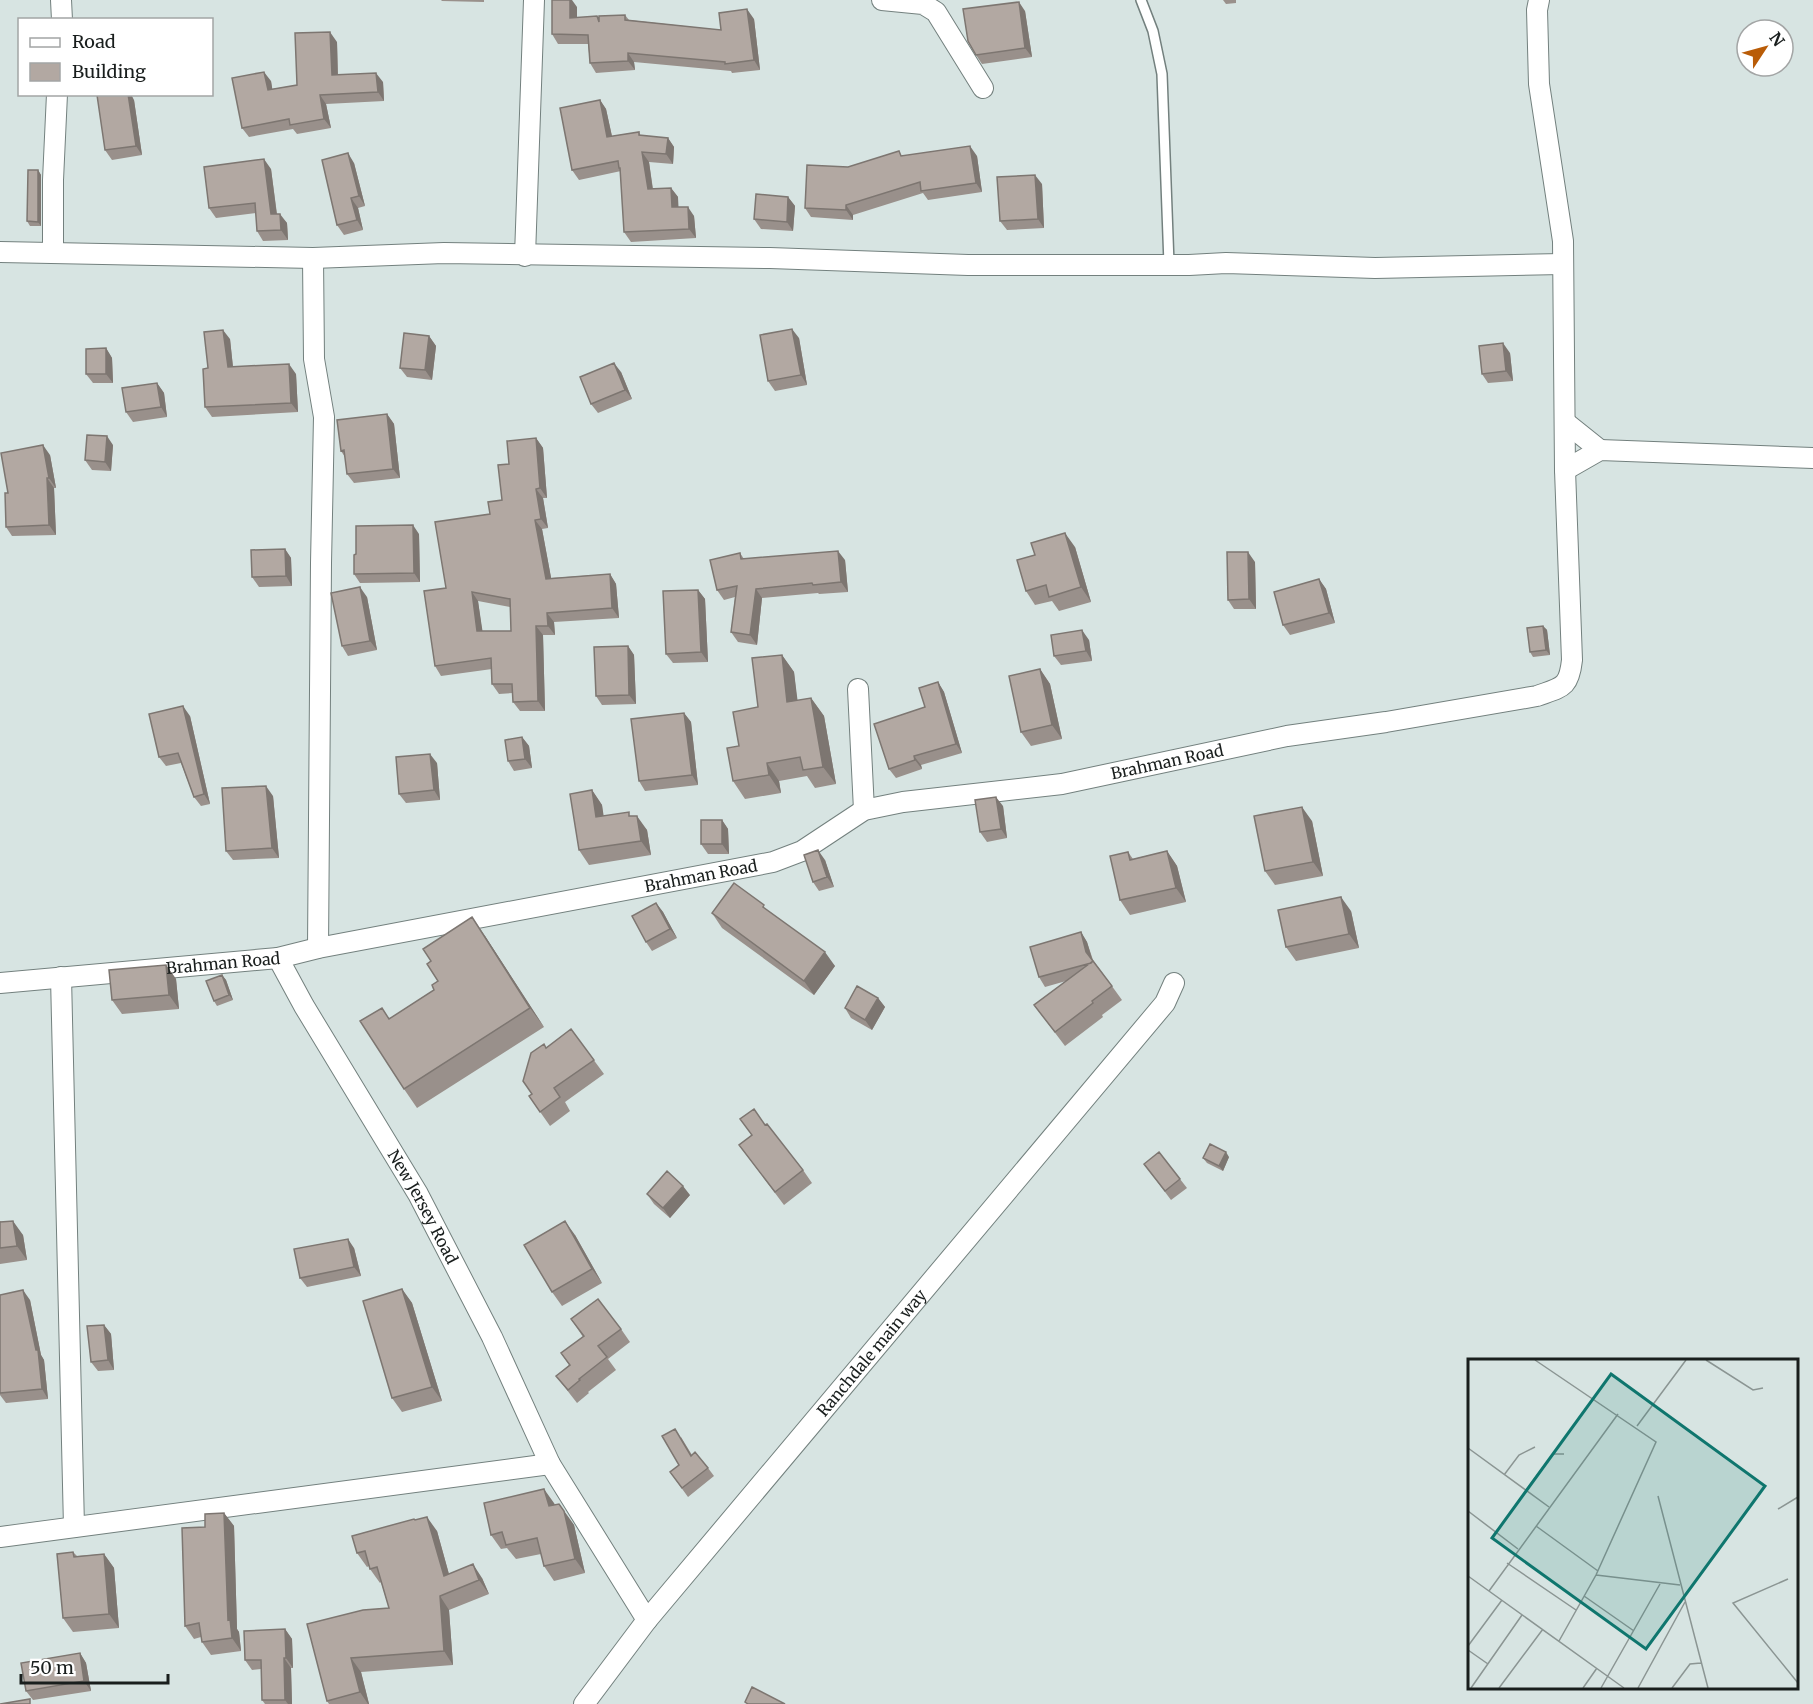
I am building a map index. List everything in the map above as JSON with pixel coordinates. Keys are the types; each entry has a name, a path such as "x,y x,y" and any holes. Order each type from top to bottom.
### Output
{"street":[{"path":"61,0 62,18"},
{"path":"525,255 534,0"},
{"path":"882,0 922,4 936,12 983,88"},
{"name":"Brahman Road","path":"0,983 278,958 318,948 773,862 802,851 864,810 903,802 1062,784 1287,736 1386,722 1537,696 1561,688 1570,676 1572,660 1565,470 1563,241 1539,84 1537,10 1539,0"},
{"path":"53,253 53,180 57,96"},
{"path":"0,252 313,258 444,253 770,258 968,265 1226,263 1375,268 1563,264"},
{"path":"313,258 314,359 324,417 318,948"},
{"path":"1565,422 1600,450"},
{"path":"1565,470 1600,450 1813,458"},
{"path":"858,689 864,810"},
{"name":"New Jersey Road","path":"278,958 304,1006 418,1194 492,1337 550,1464 647,1620"},
{"path":"61,977 74,1527"},
{"name":"Ranchdale main way","path":"584,1704 647,1620 1165,1003 1174,983"},
{"path":"0,1537 550,1464"}],"lane":[{"path":"1141,0 1153,31 1162,74 1169,264"}],"building":[{"path":"552,0 570,0 570,18 597,16 599,22 599,16 625,15 625,20 721,30 719,13 747,9 754,60 725,64 725,62 628,53 628,61 590,63 588,35 552,34"},
{"path":"1019,2 1025,48 976,55 968,41 963,9"},
{"path":"330,32 332,75 376,73 378,92 320,95 324,119 290,125 289,119 242,128 232,78 264,72 268,90 297,85 295,33"},
{"path":"97,96 128,96 136,146 105,150"},
{"path":"600,100 607,137 639,132 639,135 668,138 666,154 642,152 648,189 671,188 672,207 688,207 689,229 624,232 618,161 572,170 560,108"},
{"path":"970,146 976,183 921,191 920,182 846,205 846,210 805,208 807,165 848,167 899,151 901,156"},
{"path":"348,153 359,196 351,198 357,220 337,225 322,160"},
{"path":"264,159 271,214 280,214 281,230 257,231 255,203 209,208 204,167"},
{"path":"28,170 38,170 38,222 27,221"},
{"path":"1035,175 1038,219 1000,221 997,177"},
{"path":"756,194 788,197 787,222 754,219"},
{"path":"792,329 801,375 768,381 760,335"},
{"path":"223,330 228,367 289,364 291,403 205,407 203,369 208,368 204,332"},
{"path":"404,333 429,336 425,370 400,368"},
{"path":"1503,343 1506,371 1482,374 1479,346"},
{"path":"106,348 106,374 86,374 86,349"},
{"path":"614,363 625,390 591,404 580,377"},
{"path":"157,383 161,407 126,412 122,388"},
{"path":"387,414 393,469 347,474 337,420"},
{"path":"87,435 107,436 105,462 85,460"},
{"path":"536,438 540,488 536,489 541,519 535,520 546,579 610,574 612,608 547,613 548,626 536,626 538,701 513,702 512,684 492,684 491,658 435,666 424,591 446,588 435,522 490,514 488,502 502,500 498,465 509,464 507,441","holes":["472,592 510,599 511,631 477,631"]},
{"path":"43,445 49,478 47,478 49,525 6,527 5,493 8,493 1,453"},
{"path":"413,525 414,573 354,574 356,526"},
{"path":"1065,533 1081,587 1049,597 1046,585 1026,591 1017,560 1035,555 1031,543"},
{"path":"285,549 286,576 252,577 251,550"},
{"path":"838,551 841,582 756,589 750,635 731,632 737,586 717,590 710,560 740,553 741,559"},
{"path":"1227,552 1248,552 1249,599 1228,600"},
{"path":"1319,579 1329,613 1283,625 1274,592"},
{"path":"360,587 370,641 342,646 331,593"},
{"path":"698,590 701,652 666,654 663,591"},
{"path":"1543,626 1546,650 1530,652 1527,628"},
{"path":"1082,630 1086,651 1054,656 1051,635"},
{"path":"628,646 629,695 596,696 594,647"},
{"path":"782,655 787,702 811,698 823,767 803,770 800,757 767,763 769,775 733,781 727,748 739,746 733,712 758,707 752,658"},
{"path":"1040,669 1052,725 1021,732 1009,676"},
{"path":"938,682 956,744 914,756 915,760 889,769 874,724 925,707 919,688"},
{"path":"183,706 204,794 194,797 178,753 159,757 149,714"},
{"path":"684,713 692,775 639,781 631,719"},
{"path":"522,737 525,759 508,761 505,740"},
{"path":"430,754 434,790 399,794 396,757"},
{"path":"266,786 272,848 226,851 222,788"},
{"path":"592,790 596,817 629,812 629,816 637,816 641,841 579,850 570,794"},
{"path":"996,797 1001,829 980,832 975,800"},
{"path":"1302,807 1313,862 1265,871 1254,816"},
{"path":"701,820 722,820 722,844 701,844"},
{"path":"818,850 827,877 813,882 804,855"},
{"path":"1167,851 1176,888 1120,900 1110,856 1128,852 1130,860"},
{"path":"734,883 825,952 804,981 712,913"},
{"path":"1341,897 1349,934 1286,947 1278,910"},
{"path":"656,903 670,929 646,942 632,916"},
{"path":"472,917 530,1008 404,1089 360,1021 382,1008 389,1019 434,990 432,985 438,981 427,964 431,961 423,949"},
{"path":"1081,932 1086,952 1093,961 1039,977 1030,947"},
{"path":"1093,961 1112,986 1055,1032 1034,1005"},
{"path":"166,965 169,995 112,1000 109,970"},
{"path":"222,975 229,995 214,1001 206,981"},
{"path":"857,986 878,998 865,1020 845,1008"},
{"path":"571,1029 594,1060 554,1088 560,1097 540,1112 529,1096 532,1094 523,1081 531,1053 544,1044 546,1048"},
{"path":"754,1109 803,1170 775,1192 739,1145 752,1135 740,1119"},
{"path":"1210,1144 1226,1152 1219,1166 1203,1158"},
{"path":"1159,1152 1180,1179 1165,1191 1144,1164"},
{"path":"667,1171 683,1186 663,1208 647,1194"},
{"path":"13,1221 17,1246 0,1248 0,1222"},
{"path":"565,1221 592,1269 552,1292 524,1245"},
{"path":"348,1239 354,1267 300,1278 294,1249"},
{"path":"402,1289 432,1387 392,1398 363,1301"},
{"path":"23,1290 36,1350 38,1350 42,1389 0,1393 0,1295"},
{"path":"598,1299 621,1329 598,1346 607,1357 568,1390 556,1376 570,1365 561,1353 584,1336 571,1319"},
{"path":"104,1325 108,1360 91,1362 87,1326"},
{"path":"675,1429 691,1456 695,1452 708,1468 682,1488 670,1472 679,1465 662,1436"},
{"path":"544,1489 549,1506 559,1504 564,1511 575,1559 544,1566 537,1538 506,1545 502,1532 491,1535 484,1503"},
{"path":"224,1513 228,1620 230,1619 232,1638 202,1642 199,1623 185,1626 182,1528 205,1527 205,1514"},
{"path":"427,1517 444,1576 473,1564 479,1580 440,1596 444,1651 351,1658 360,1692 327,1701 307,1624 363,1610 389,1608 377,1567 370,1569 365,1551 357,1553 352,1536"},
{"path":"73,1552 74,1557 104,1554 109,1614 63,1618 57,1554"},
{"path":"285,1629 285,1700 262,1700 261,1660 245,1660 244,1631"},
{"path":"80,1653 84,1681 26,1691 21,1663"},
{"path":"752,1687 785,1704 748,1704 745,1702"},
{"path":"30,1699 30,1704 0,1704"}]}
